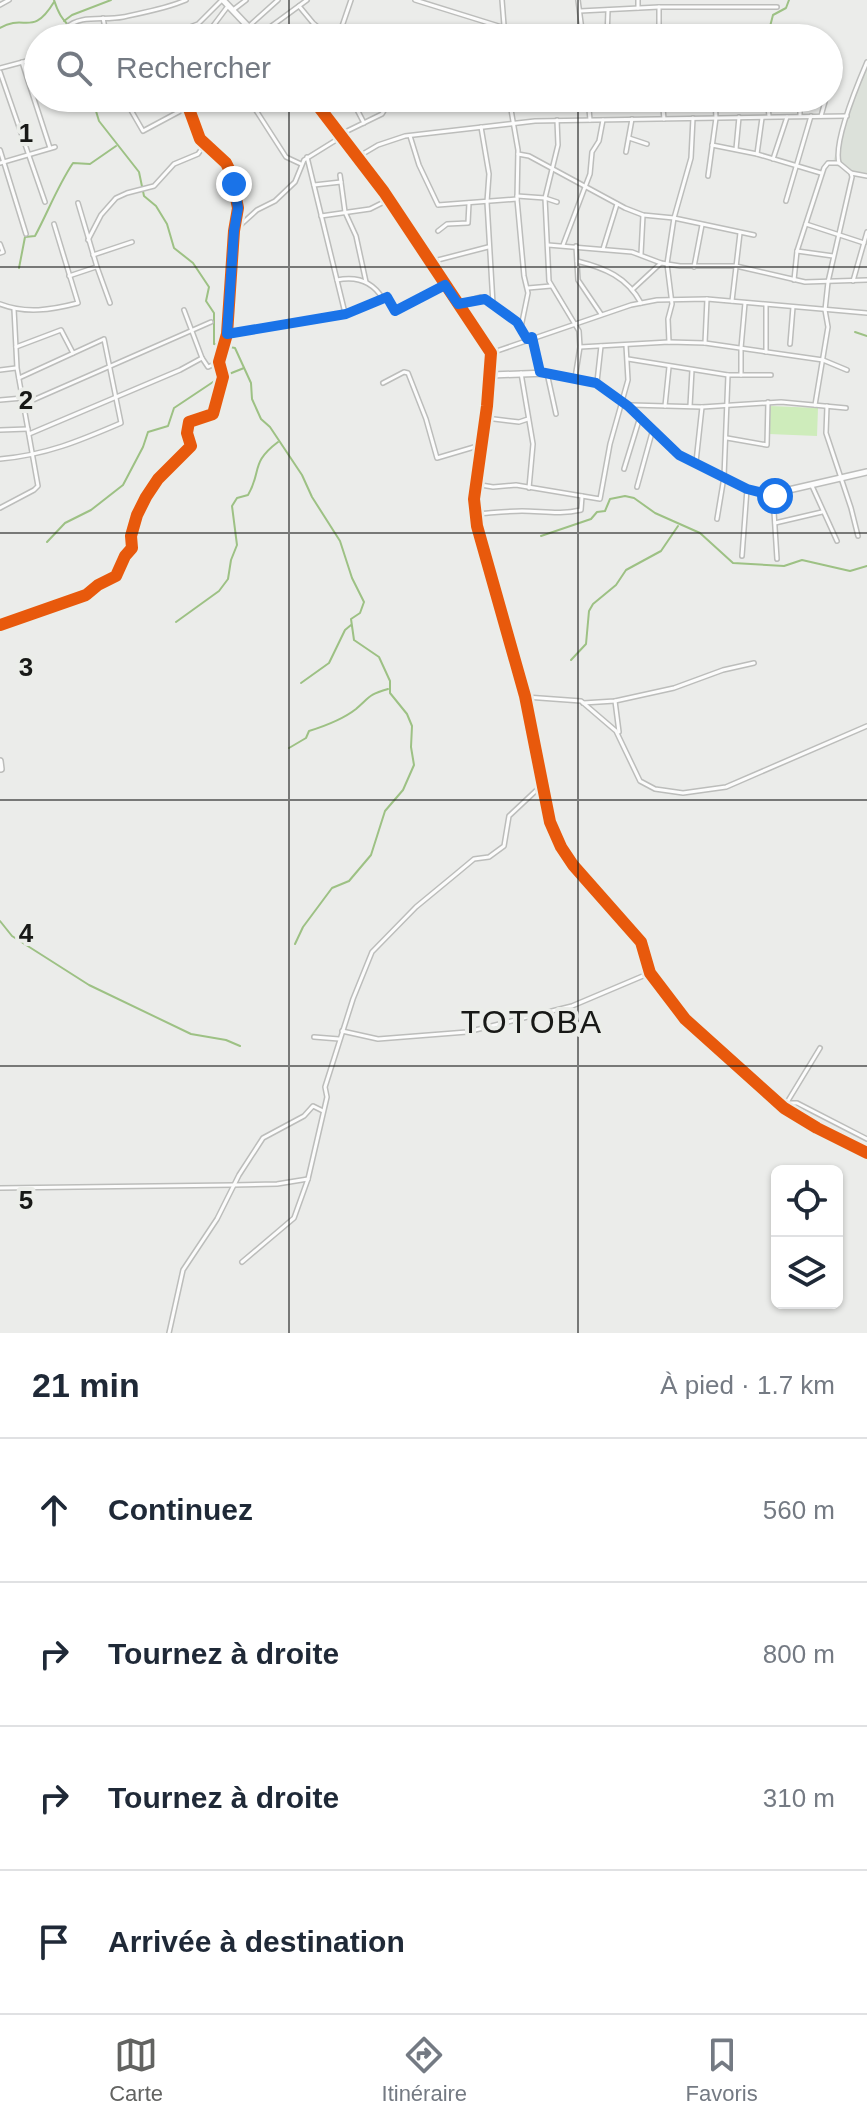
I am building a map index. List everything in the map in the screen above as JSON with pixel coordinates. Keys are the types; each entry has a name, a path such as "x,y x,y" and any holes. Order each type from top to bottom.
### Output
{"street":[{"path":"0,5 9,0"},
{"path":"70,24 174,5 186,0"},
{"path":"198,24 222,0 247,24"},
{"path":"217,24 231,8 245,0"},
{"path":"251,24 278,0"},
{"path":"275,24 307,0"},
{"path":"343,24 351,0"},
{"path":"415,0 492,24"},
{"path":"502,0 505,24"},
{"path":"578,0 581,24"},
{"path":"638,0 638,8"},
{"path":"666,0 666,7"},
{"path":"752,0 753,7"},
{"path":"299,6 314,24"},
{"path":"659,7 659,24"},
{"path":"580,11 777,7"},
{"path":"608,10 608,24"},
{"path":"103,18 104,24"},
{"path":"24,68 22,62 0,70 45,202"},
{"path":"867,62 838,146 839,163 851,173 867,176"},
{"path":"2,163 52,148 39,112"},
{"path":"132,112 143,131 179,112"},
{"path":"0,625 86,595 116,576 132,548 131,536 146,497 158,479 191,446 187,426 193,420 213,414 223,377 219,362 227,334 238,208 226,163 205,144 195,130 190,112"},
{"path":"257,112 286,157 301,164"},
{"path":"323,112 390,199 491,353 486,418 475,484 476,514 507,640 525,696 550,822 561,847 573,865 641,942 650,973 685,1019 786,1106 817,1128 867,1153"},
{"path":"358,112 364,123"},
{"path":"234,231 295,182 307,157 383,112"},
{"path":"511,112 516,129 517,198 524,276 528,288 527,308 521,327"},
{"path":"589,112 590,120"},
{"path":"663,112 664,119"},
{"path":"708,176 716,112"},
{"path":"769,112 769,116"},
{"path":"821,116 822,112"},
{"path":"757,154 762,116"},
{"path":"773,159 787,116"},
{"path":"786,201 811,116"},
{"path":"356,158 378,145 410,136 513,123 847,116"},
{"path":"736,149 739,117"},
{"path":"669,342 671,299 667,264 674,218 691,158 693,118"},
{"path":"626,152 632,119"},
{"path":"557,120 558,145 545,198 548,245 551,286 575,325 580,347 575,379"},
{"path":"563,245 586,185 592,152 599,141 603,120"},
{"path":"481,127 489,174 488,247 493,304"},
{"path":"410,136 419,165 438,205 517,198 545,198 557,202"},
{"path":"629,138 647,144"},
{"path":"88,240 101,215 116,198 154,186 174,164 198,154 205,144"},
{"path":"712,145 757,154 823,174"},
{"path":"0,150 26,234"},
{"path":"518,154 529,156 643,215 674,218 754,235"},
{"path":"307,157 346,314"},
{"path":"794,280 797,251 825,165 839,163"},
{"path":"815,405 828,327 825,310 828,282 851,173"},
{"path":"340,175 345,212 356,236 366,282"},
{"path":"314,185 341,182"},
{"path":"321,216 370,209 390,199"},
{"path":"78,203 110,303"},
{"path":"438,231 447,224 468,223 469,203"},
{"path":"603,249 617,204"},
{"path":"641,254 643,215"},
{"path":"0,304 14,309 48,310 78,303 54,224"},
{"path":"806,224 864,243"},
{"path":"694,267 702,225"},
{"path":"732,301 740,233"},
{"path":"853,281 867,234"},
{"path":"93,255 132,242"},
{"path":"0,244 3,252 0,253"},
{"path":"548,245 641,254 667,264 736,266 794,280 867,280"},
{"path":"576,246 578,280 602,316"},
{"path":"430,262 488,247"},
{"path":"797,251 834,256"},
{"path":"577,261 610,271 633,289 641,303"},
{"path":"633,289 661,263"},
{"path":"69,276 97,267"},
{"path":"337,280 351,278 366,282 377,289 383,299"},
{"path":"227,334 346,314 387,297 395,311 445,285"},
{"path":"528,288 551,286"},
{"path":"458,304 480,297 506,312 521,327 529,338 556,414"},
{"path":"491,353 641,303 671,299 707,299 867,313"},
{"path":"705,343 707,299"},
{"path":"741,375 745,303"},
{"path":"766,305 766,352"},
{"path":"790,344 793,307"},
{"path":"0,508 38,486 17,368 14,309"},
{"path":"184,310 208,367 219,362"},
{"path":"24,404 211,322"},
{"path":"16,347 61,330 73,353"},
{"path":"0,459 34,457 121,423 104,339 19,378"},
{"path":"580,347 705,343 823,360 847,370"},
{"path":"475,484 529,488 600,499 610,444 625,403 628,380 626,345"},
{"path":"596,383 601,346"},
{"path":"0,430 29,432 202,358"},
{"path":"628,359 728,375 771,375"},
{"path":"665,406 669,367"},
{"path":"0,370 17,368"},
{"path":"690,406 692,370"},
{"path":"383,383 404,372 408,373 437,458 481,445"},
{"path":"521,373 533,444 529,488"},
{"path":"491,375 543,373 596,383 625,403 679,455 747,489 773,496 867,472"},
{"path":"717,519 727,438 728,375"},
{"path":"0,400 23,398"},
{"path":"625,403 702,407 768,402 846,408"},
{"path":"727,438 767,445 768,402"},
{"path":"827,406 826,433 858,536"},
{"path":"696,465 702,407"},
{"path":"624,469 640,417"},
{"path":"486,418 519,422 528,419"},
{"path":"637,487 653,429"},
{"path":"812,486 837,541"},
{"path":"742,556 747,489"},
{"path":"476,514 571,512 581,510 582,496"},
{"path":"773,496 777,559"},
{"path":"775,523 823,512"},
{"path":"583,703 615,701 674,688 723,670 754,663"},
{"path":"525,696 577,699 583,703 608,721 620,736 640,781 655,789 698,792 726,787 867,726"},
{"path":"615,701 620,736"},
{"path":"0,761 1,769"},
{"path":"242,1262 294,1218 308,1179 327,1097 325,1087 339,1039 372,952 416,907 474,859 489,857 504,846 509,816 542,785"},
{"path":"342,1031 378,1039 467,1032 572,1006 650,973"},
{"path":"314,1037 339,1039"},
{"path":"786,1106 820,1048"},
{"path":"786,1106 797,1103 867,1139"},
{"path":"169,1333 183,1270 217,1219 233,1185 263,1138 304,1116 313,1106 323,1111"},
{"path":"0,1188 277,1184 308,1179"}],"shaded area":[{"path":"867,65 867,175 832,165"}],"green space":[{"path":"770,406 818,408 817,436 769,434"}],"waterway":[{"path":"54,0 67,24"},
{"path":"64,21 111,0"},
{"path":"771,24 773,15 786,8 789,0"},
{"path":"0,28 34,22 54,2"},
{"path":"96,112 99,121 139,172 144,196 156,206 167,224 174,248 193,263 209,287 206,301 214,313 214,344 235,348 251,383 252,399 261,419 270,427 302,475 340,541 364,602 360,613 351,619 354,640 379,657 390,681 390,693 407,714 412,726 414,765 403,790 385,811 371,855 349,881 332,888 303,927 295,944"},
{"path":"19,268 25,237 35,236 73,163 90,164 116,146"},
{"path":"855,332 867,336"},
{"path":"47,542 65,523 91,510 123,485 148,432 168,426 174,408 219,378 244,368"},
{"path":"176,622 219,591 228,579 237,545 232,506 237,498 248,495 263,456 278,442"},
{"path":"541,536 591,519 597,512 605,511 610,499 625,496 700,533 733,563 784,566 802,560 850,571 867,566"},
{"path":"571,660 586,644 589,611 593,604 616,585 626,570 661,551 678,526"},
{"path":"301,683 329,663 345,630 351,625"},
{"path":"289,748 306,738 309,731 339,719 373,695 388,689"},
{"path":"0,921 12,936 89,985 191,1034 226,1040 240,1046"}],"cycle path":[{"path":"0,625 86,595 116,576 132,548 131,536 146,497 158,479 191,446 187,433 189,422 213,414 223,377 219,362 227,334 238,208 231,173 226,163 200,139 190,112"},
{"path":"323,112 384,192 491,353 474,499 477,526 525,696 550,822 561,847 573,865 641,942 650,973 685,1019 784,1108 867,1153"}],"district":[{"name":"TOTOBA","path":"532,1022"}],"route":[{"path":"234,184 238,208 227,334 346,314 387,297 395,311 445,285 458,304 480,297 517,322 527,339 532,337 540,372 596,383 623,401 679,455 747,489 775,496"}]}
